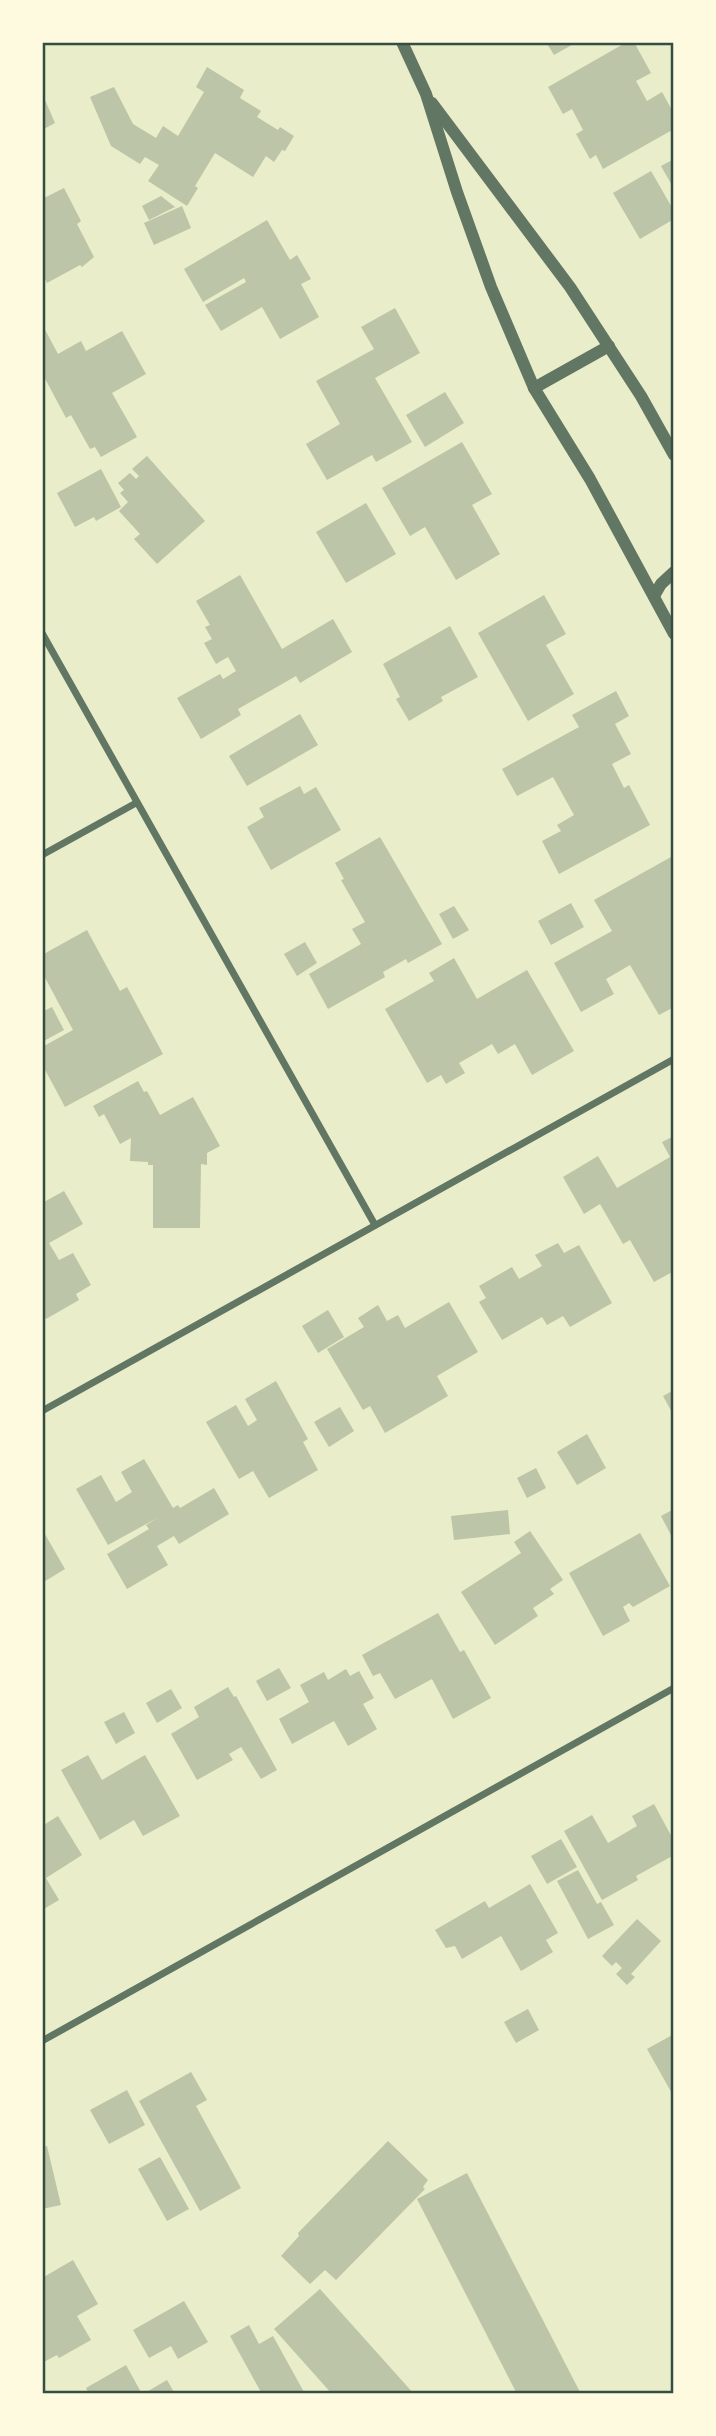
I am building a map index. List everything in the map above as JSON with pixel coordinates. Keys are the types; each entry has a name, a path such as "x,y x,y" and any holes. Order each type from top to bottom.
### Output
{"street":[{"path":"402,42 426,94 491,287 534,388 590,479 674,634"},
{"path":"426,94 570,287 609,346 674,455"},
{"path":"534,388 609,346"},
{"path":"654,596 661,584 674,572"},
{"path":"42,633 375,1225"},
{"path":"42,855 136,803"},
{"path":"42,1412 674,1059"},
{"path":"42,2041 674,1688"}],"building":[{"path":"546,42 577,42 554,55"},
{"path":"627,42 634,42 651,73 636,81 647,101 662,92 674,114 674,129 603,169 596,155 590,159 576,134 583,130 572,109 563,114 548,87"},
{"path":"207,67 244,90 240,98 261,111 257,117 294,136 274,162 266,156 253,177 215,153 195,186 198,188 187,206 148,181 159,165 145,157 140,164 111,146 90,97 114,87 133,124 156,138 163,126 178,136 204,92 196,87"},
{"path":"42,93 55,123 42,130"},
{"path":"674,159 674,189 661,166"},
{"path":"651,171 674,211 674,219 640,239 613,193"},
{"path":"64,188 81,221 77,224 94,257 82,267 80,265 47,283 44,277 42,278 42,199"},
{"path":"161,196 175,207 149,220 142,206"},
{"path":"182,206 191,228 154,245 144,223"},
{"path":"267,220 290,260 297,255 311,279 301,284 319,317 280,339 262,307 221,331 205,305 246,282 244,278 203,302 184,269"},
{"path":"395,308 420,353 375,378 412,442 376,462 372,455 327,480 306,444 340,424 316,381 374,349 361,327"},
{"path":"42,324 58,354 81,341 86,351 122,331 146,374 112,393 137,437 101,457 95,447 90,449 71,415 66,418 42,373"},
{"path":"445,392 464,423 425,447 406,415"},
{"path":"462,442 492,494 472,505 500,554 456,580 425,527 410,536 382,488"},
{"path":"147,456 205,521 157,564 134,539 140,534 119,511 128,502 120,493 124,490 118,483 130,473 136,479 139,476 132,469"},
{"path":"101,469 121,507 96,521 94,517 75,527 57,493"},
{"path":"366,503 396,554 346,583 316,532"},
{"path":"240,575 282,649 333,619 352,652 300,683 296,676 238,709 241,715 201,739 177,698 220,674 223,679 236,671 228,657 216,664 204,643 212,639 205,627 210,625 196,601"},
{"path":"544,595 566,634 546,645 574,694 528,721 478,633"},
{"path":"450,626 478,677 441,697 443,701 409,721 396,699 400,697 383,664"},
{"path":"616,691 629,716 615,724 631,754 612,764 624,788 629,785 650,825 559,874 542,841 561,831 557,825 574,815 553,777 517,796 502,769 579,727 572,715"},
{"path":"300,714 318,745 247,786 229,756"},
{"path":"300,786 304,794 316,787 341,830 271,870 247,827 264,817 259,808"},
{"path":"380,837 442,944 408,963 406,959 383,972 385,977 328,1009 309,974 361,944 352,929 365,922 341,880 344,879 335,863"},
{"path":"671,857 674,863 674,1007 659,1015 630,965 606,979 614,994 581,1012 554,963 612,931 594,900"},
{"path":"571,903 584,927 551,945 538,921"},
{"path":"454,906 469,930 453,939 439,914"},
{"path":"87,930 120,991 127,987 163,1054 65,1107 42,1064 42,1047 73,1030 42,972 42,955"},
{"path":"305,942 317,963 297,976 284,954"},
{"path":"454,958 477,999 527,970 574,1051 532,1075 515,1044 498,1054 492,1044 459,1063 465,1073 446,1084 441,1075 427,1083 385,1009 434,981 429,973"},
{"path":"52,1007 64,1030 42,1042 42,1012"},
{"path":"138,1081 144,1092 147,1091 160,1115 193,1097 220,1146 207,1153 207,1165 201,1164 200,1228 153,1228 153,1165 130,1161 131,1138 120,1144 104,1114 99,1117 93,1106"},
{"path":"674,1136 674,1271 654,1282 630,1240 623,1244 600,1204 584,1214 563,1177 598,1156 617,1188 670,1157 662,1142"},
{"path":"64,1191 83,1224 49,1243 59,1260 73,1253 91,1285 76,1294 79,1300 46,1319 42,1312 42,1203"},
{"path":"558,1243 564,1253 579,1245 612,1303 570,1327 563,1316 547,1325 542,1317 502,1340 479,1302 486,1298 479,1286 512,1267 519,1279 542,1266 535,1255"},
{"path":"449,1302 478,1352 437,1376 448,1396 385,1433 370,1406 363,1410 327,1349 364,1327 358,1318 378,1305 387,1321 398,1315 405,1328"},
{"path":"328,1310 344,1337 318,1353 302,1326"},
{"path":"276,1381 308,1439 303,1442 318,1470 269,1498 253,1471 239,1479 206,1422 236,1405 248,1426 257,1420 245,1399"},
{"path":"674,1390 674,1416 663,1396"},
{"path":"340,1407 354,1431 329,1447 314,1422"},
{"path":"587,1434 606,1468 577,1485 557,1452"},
{"path":"144,1459 173,1508 178,1505 180,1508 214,1488 229,1514 179,1544 174,1536 157,1546 168,1565 127,1589 107,1554 149,1529 146,1525 159,1517 108,1545 76,1489 101,1475 116,1502 132,1492 121,1472"},
{"path":"536,1468 546,1488 527,1498 517,1478"},
{"path":"674,1509 674,1541 661,1516"},
{"path":"508,1510 510,1534 454,1540 451,1516"},
{"path":"42,1529 65,1569 42,1583"},
{"path":"530,1531 563,1580 550,1589 554,1594 533,1608 538,1616 495,1645 461,1592 521,1553 514,1542"},
{"path":"640,1533 670,1586 633,1607 629,1603 623,1607 630,1621 603,1636 569,1573"},
{"path":"438,1613 460,1652 464,1650 491,1698 453,1719 432,1679 395,1699 380,1673 373,1676 362,1655"},
{"path":"279,1668 291,1688 267,1701 256,1681"},
{"path":"346,1669 350,1676 359,1671 374,1698 363,1704 377,1729 348,1746 334,1721 292,1744 279,1719 309,1702 300,1685 324,1672 328,1680"},
{"path":"228,1687 234,1697 236,1696 277,1770 261,1779 241,1747 229,1754 233,1760 197,1780 171,1734 199,1717 194,1707"},
{"path":"171,1689 182,1708 157,1723 146,1703"},
{"path":"124,1712 135,1733 116,1744 104,1722"},
{"path":"88,1755 102,1780 145,1755 180,1816 143,1836 134,1820 100,1840 61,1770"},
{"path":"654,1804 674,1841 674,1855 636,1876 638,1880 602,1900 564,1831 592,1815 608,1843 637,1826 632,1816"},
{"path":"58,1816 82,1855 46,1878 59,1900 42,1910 42,1826"},
{"path":"561,1839 577,1867 547,1884 531,1856"},
{"path":"578,1870 597,1904 601,1902 614,1925 588,1939 557,1881"},
{"path":"530,1884 558,1933 546,1940 553,1952 521,1971 501,1936 462,1959 455,1946 446,1948 435,1930 485,1901 489,1908"},
{"path":"637,1919 661,1941 631,1974 635,1977 627,1985 616,1974 622,1968 616,1962 612,1966 602,1956"},
{"path":"528,2009 539,2030 516,2043 504,2022"},
{"path":"674,2034 674,2097 647,2049"},
{"path":"191,2072 207,2100 196,2106 241,2188 200,2211 139,2101"},
{"path":"127,2090 145,2125 109,2144 90,2110"},
{"path":"388,2141 428,2180 423,2187 425,2189 336,2280 325,2270 310,2284 281,2256 299,2236 298,2233"},
{"path":"47,2146 61,2205 42,2209 42,2147"},
{"path":"160,2157 189,2209 167,2221 138,2169"},
{"path":"467,2173 581,2394 517,2394 417,2199"},
{"path":"73,2260 98,2304 77,2316 91,2340 59,2358 57,2355 42,2363 42,2278"},
{"path":"320,2289 414,2394 332,2394 274,2329"},
{"path":"184,2301 208,2342 178,2359 171,2346 149,2358 133,2330"},
{"path":"249,2325 259,2344 273,2336 305,2394 262,2394 230,2336"},
{"path":"126,2365 142,2394 89,2394 86,2388"},
{"path":"167,2380 175,2394 143,2394"}]}
